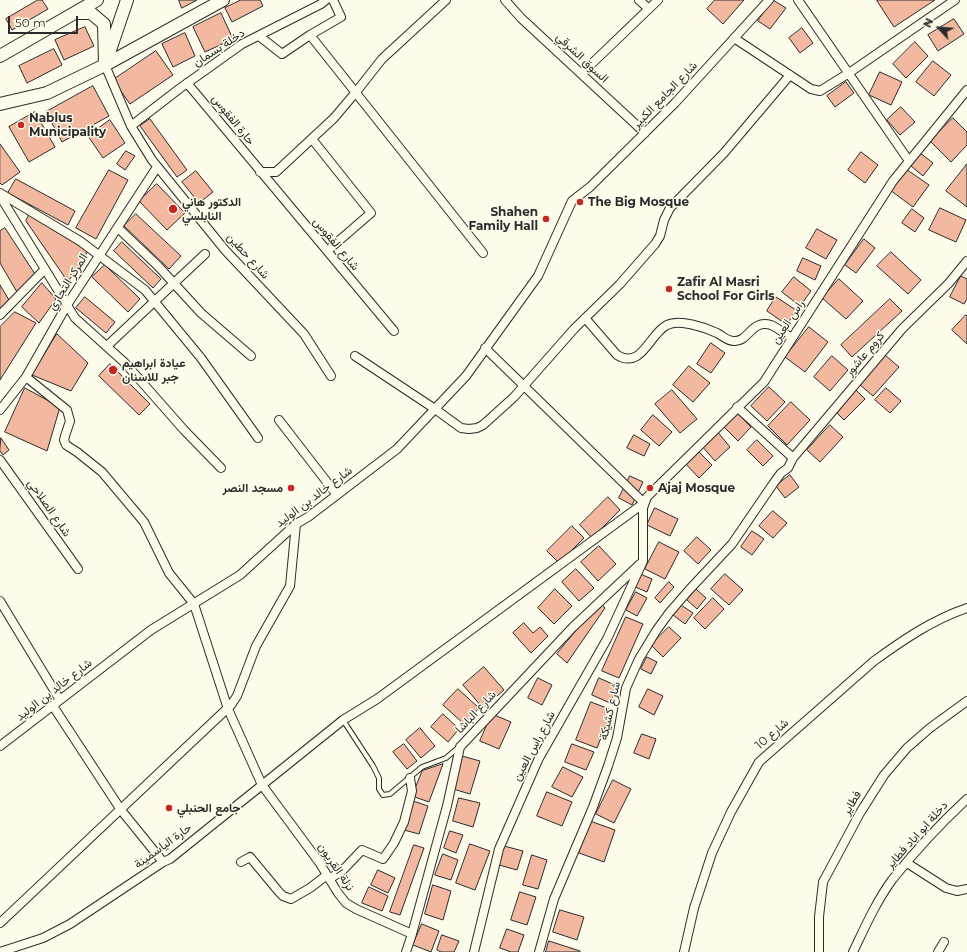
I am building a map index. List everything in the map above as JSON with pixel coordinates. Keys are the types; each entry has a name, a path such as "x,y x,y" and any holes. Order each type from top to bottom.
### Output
{"main road":[{"path":"0,56 97,0"},
{"path":"105,66 127,0"},
{"path":"0,104 47,93 105,66 223,0"},
{"path":"74,13 91,12 104,24 105,66"}],"street":[{"name":"دخلة بسمان","path":"131,126 187,83 242,44 321,4 326,0"},
{"path":"258,36 282,54 310,35 341,17 333,0"},
{"path":"260,172 276,172 312,139 334,118 382,59 446,0"},
{"name":"السوق الشرقي","path":"505,0 521,18 645,133"},
{"path":"639,0 649,9"},
{"path":"582,74 658,0"},
{"name":"شارع الجامع الكبير","path":"572,201 590,187 675,103 769,0"},
{"path":"798,0 909,161"},
{"path":"734,38 812,89 820,90 849,74 955,0"},
{"path":"310,35 484,253"},
{"name":"شارع حطين","path":"105,66 131,126 157,167 225,250 304,334 331,376"},
{"path":"355,356 461,428 469,430 483,424 514,397 574,329 620,284 655,244 660,236 664,220 670,208 724,153 790,75"},
{"name":"حارة الفقوس","path":"187,83 260,172"},
{"name":"راس العين","path":"643,561 642,512 644,503 650,492 764,382 893,181 967,90"},
{"path":"312,139 371,213 327,251"},
{"name":"المركز التجاري","path":"0,410 26,377 67,305 157,167"},
{"name":"شارع الفقوس","path":"260,172 394,331"},
{"path":"0,194 80,241 145,290 201,358 258,438"},
{"path":"0,194 75,318 125,362 184,430 221,468"},
{"name":"شارع خالد بن الوليد","path":"0,746 151,630 240,575 296,524 308,517 397,449 466,376 538,276 572,201"},
{"path":"118,228 158,266 201,313 251,356"},
{"path":"107,346 205,254"},
{"name":"كروم عاشور","path":"788,468 793,458 902,329 949,283 967,262"},
{"path":"0,315 45,269"},
{"path":"585,318 617,355 628,359 638,356 659,331 664,327 675,323 699,327 718,333 729,340 734,341 742,339 752,329 765,324 774,327 792,338"},
{"path":"486,348 644,503"},
{"path":"26,377 66,410 70,421 64,440 66,445 102,472 144,522 169,573 194,604"},
{"path":"737,407 793,458"},
{"path":"279,420 337,495"},
{"name":"شارع الصلاحي","path":"0,460 78,569"},
{"name":"شارع كشيكة","path":"539,952 558,889 593,807 610,762 617,738 626,688 639,659 669,613 732,544 772,484 781,473 788,468"},
{"name":"حارة الياسمينة","path":"0,952 43,938 70,924 163,862 170,859 343,720 377,699 644,503"},
{"path":"0,923 228,709 237,696 256,646 290,586 296,524"},
{"name":"شارع الباشا","path":"406,952 447,806 460,747 573,627 643,561"},
{"name":"شارع راس العين","path":"474,952 498,849 539,758 607,639 643,561"},
{"path":"0,601 60,700"},
{"name":"نزلة القريون","path":"194,604 228,709 262,785 319,862 341,898 352,907 412,934"},
{"name":"شارع 10","path":"684,952 698,895 712,853 730,812 761,760 874,661 929,624 967,608"},
{"name":"فطاير","path":"819,952 819,917 823,884 843,842 860,813 884,775 907,748 930,728 967,701"},
{"path":"53,706 120,810 163,862"},
{"path":"241,862 250,858 283,896 291,899 328,877 342,871 362,850 383,859 394,843 404,822 412,791 410,778"},
{"name":"دخلة ابو اياد فطاير","path":"853,952 870,915 892,881 927,838 967,799"},
{"path":"906,863 946,888 957,891 967,889"},
{"path":"938,952 944,942"}],"lane":[{"path":"343,720 373,766 379,778 379,789 383,795 390,794 422,767 446,758 460,747"}],"building":[{"path":"38,0 42,0 48,9 12,30 6,19"},
{"path":"179,0 197,0 182,8"},
{"path":"241,0 260,0 263,6 232,22 225,8"},
{"path":"715,0 744,0 723,24 707,9"},
{"path":"773,0 786,8 770,29 758,21"},
{"path":"935,0 894,27 877,1"},
{"path":"221,13 233,39 205,52 193,27"},
{"path":"954,19 964,34 938,51 928,35"},
{"path":"85,27 94,46 64,60 55,40"},
{"path":"802,28 813,43 800,53 789,38"},
{"path":"185,33 195,56 173,67 162,44"},
{"path":"915,42 928,56 906,78 893,64"},
{"path":"54,49 62,65 27,83 19,66"},
{"path":"156,51 173,75 130,104 113,80"},
{"path":"933,61 951,75 934,96 916,82"},
{"path":"880,72 902,82 891,105 869,95"},
{"path":"846,82 854,93 835,107 827,96"},
{"path":"93,86 109,116 62,142 46,112"},
{"path":"901,107 915,122 900,135 887,120"},
{"path":"35,112 55,147 29,162 9,127"},
{"path":"953,118 967,132 967,145 951,162 930,141"},
{"path":"150,119 187,170 177,177 140,126"},
{"path":"110,120 125,143 103,158 88,136"},
{"path":"0,144 20,172 2,185 0,183"},
{"path":"126,151 135,156 125,170 117,164"},
{"path":"861,152 878,165 865,183 848,170"},
{"path":"920,153 933,163 923,176 911,166"},
{"path":"967,164 967,207 946,191"},
{"path":"906,169 929,185 913,207 890,190"},
{"path":"109,170 128,180 96,239 76,228"},
{"path":"196,171 213,192 199,203 182,182"},
{"path":"16,179 75,211 68,225 8,193"},
{"path":"157,184 185,213 167,230 139,201"},
{"path":"940,208 966,220 956,242 929,230"},
{"path":"912,209 924,218 915,232 902,223"},
{"path":"136,214 181,256 169,269 124,226"},
{"path":"29,215 88,251 68,282 26,221"},
{"path":"5,228 35,274 17,292 0,263 0,231"},
{"path":"817,229 837,240 826,259 806,248"},
{"path":"864,239 875,248 856,273 845,265"},
{"path":"122,242 161,279 153,288 114,251"},
{"path":"891,252 921,280 908,294 877,266"},
{"path":"803,258 821,266 815,280 797,271"},
{"path":"105,265 140,299 128,312 92,277"},
{"path":"961,276 967,279 967,299 964,304 950,297"},
{"path":"794,277 811,291 800,306 782,292"},
{"path":"839,279 863,301 846,319 822,298"},
{"path":"42,283 56,299 39,323 22,307"},
{"path":"0,285 9,300 0,309"},
{"path":"85,297 115,322 106,333 76,308"},
{"path":"776,297 796,310 787,325 767,311"},
{"path":"890,299 902,311 852,357 841,345"},
{"path":"15,312 36,323 0,380 0,327"},
{"path":"966,315 967,316 967,344 952,330"},
{"path":"809,327 828,342 805,372 785,357"},
{"path":"57,334 88,363 71,391 32,375"},
{"path":"711,343 725,353 711,373 697,364"},
{"path":"885,355 899,367 873,396 859,384"},
{"path":"832,356 848,370 830,391 814,377"},
{"path":"110,364 150,404 139,415 99,376"},
{"path":"689,366 710,383 693,402 673,385"},
{"path":"769,387 785,402 767,421 751,406"},
{"path":"25,388 60,407 47,451 5,432"},
{"path":"886,388 901,401 890,413 875,400"},
{"path":"672,390 697,419 680,433 655,404"},
{"path":"856,390 865,399 844,420 835,411"},
{"path":"791,402 810,420 787,445 768,426"},
{"path":"736,412 751,427 738,441 722,425"},
{"path":"653,415 672,432 659,446 641,430"},
{"path":"830,425 843,437 820,462 807,450"},
{"path":"716,430 730,447 715,461 700,444"},
{"path":"634,435 650,444 644,456 627,448"},
{"path":"1,438 9,450 3,455 0,451"},
{"path":"757,440 773,456 763,466 747,450"},
{"path":"696,449 712,465 699,478 684,462"},
{"path":"790,475 799,487 785,498 776,486"},
{"path":"630,476 643,482 632,505 619,498"},
{"path":"608,497 620,510 592,538 580,525"},
{"path":"655,508 678,519 670,536 647,525"},
{"path":"773,511 787,523 773,538 759,526"},
{"path":"572,526 584,538 559,563 547,551"},
{"path":"752,531 764,539 752,555 741,547"},
{"path":"697,537 711,550 698,564 684,551"},
{"path":"659,542 679,552 665,579 645,569"},
{"path":"599,546 616,564 598,581 581,562"},
{"path":"576,569 594,588 579,601 562,582"},
{"path":"638,573 652,579 647,592 633,586"},
{"path":"725,574 743,590 729,605 711,589"},
{"path":"669,582 674,587 660,603 655,598"},
{"path":"555,589 572,606 554,624 538,608"},
{"path":"696,589 706,598 697,609 687,600"},
{"path":"636,592 647,598 637,616 626,610"},
{"path":"713,598 724,609 705,629 694,618"},
{"path":"600,602 605,608 567,663 557,654"},
{"path":"681,605 693,613 685,624 673,615"},
{"path":"626,617 643,624 619,678 602,671"},
{"path":"524,623 533,633 540,627 548,636 531,653 513,633"},
{"path":"669,627 681,638 663,657 651,645"},
{"path":"647,657 657,662 651,674 641,669"},
{"path":"484,667 504,690 483,708 463,685"},
{"path":"538,678 552,685 542,705 528,698"},
{"path":"599,678 617,686 610,703 592,695"},
{"path":"458,689 479,708 464,724 443,705"},
{"path":"648,689 663,696 654,715 639,707"},
{"path":"591,702 612,710 597,748 576,740"},
{"path":"443,714 459,729 448,742 431,727"},
{"path":"492,714 511,722 499,749 480,741"},
{"path":"420,728 435,746 421,758 406,740"},
{"path":"642,734 656,739 649,759 634,753"},
{"path":"404,744 417,761 407,769 393,752"},
{"path":"572,744 594,752 586,770 565,762"},
{"path":"462,756 480,761 470,794 453,789"},
{"path":"443,764 429,802 412,796 422,771"},
{"path":"563,767 583,777 572,797 552,787"},
{"path":"613,780 631,789 614,823 596,814"},
{"path":"547,792 572,802 562,826 537,816"},
{"path":"459,798 480,803 473,827 453,821"},
{"path":"413,801 428,806 419,834 404,830"},
{"path":"590,821 615,830 604,862 579,853"},
{"path":"450,831 463,835 456,853 444,848"},
{"path":"470,844 490,851 475,890 456,883"},
{"path":"414,845 424,848 400,915 390,912"},
{"path":"504,846 523,851 517,870 499,865"},
{"path":"443,854 458,860 451,880 435,875"},
{"path":"532,855 547,860 538,889 523,885"},
{"path":"378,870 395,878 388,893 371,885"},
{"path":"433,885 451,891 443,920 425,914"},
{"path":"369,887 388,896 382,911 362,903"},
{"path":"520,892 536,897 527,925 511,920"},
{"path":"560,910 584,917 577,940 553,932"},
{"path":"422,924 439,931 431,952 413,945"},
{"path":"507,929 524,935 518,952 511,952 500,948"},
{"path":"442,935 459,941 454,952 441,952 437,950"},
{"path":"549,941 580,951 580,952 546,952"}],"place":[{"name":"Nablus Municipality","path":"21,125"},
{"name":"The Big Mosque","path":"580,202"},
{"name":"الدكتور هاني النابلسي","path":"173,209"},
{"name":"Shahen Family Hall","path":"546,219"},
{"name":"Zafir Al Masri School For Girls","path":"669,289"},
{"name":"عيادة ابراهيم جبر للاسنان","path":"113,370"},
{"name":"مسجد النصر","path":"291,488"},
{"name":"Ajaj Mosque","path":"650,488"},
{"name":"جامع الحنبلي","path":"169,808"}]}
